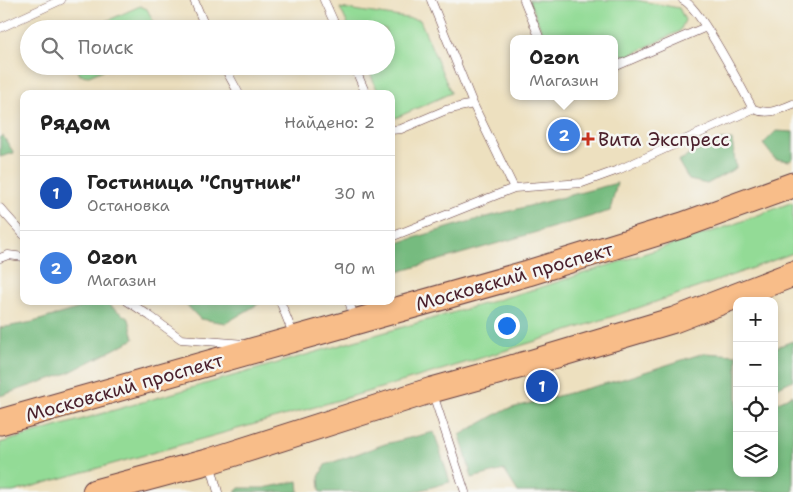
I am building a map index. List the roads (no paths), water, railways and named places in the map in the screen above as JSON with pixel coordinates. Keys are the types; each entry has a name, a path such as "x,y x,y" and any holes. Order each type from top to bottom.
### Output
{"main road":[{"name":"Московский проспект","path":"395,302 528,273 661,232 793,185"},
{"path":"95,492 210,461 432,390 674,320 793,274"},
{"name":"Московский проспект","path":"0,422 295,338 352,312 384,305"}],"lane":[{"path":"0,28 61,0"},
{"path":"194,0 202,20"},
{"path":"324,0 333,20"},
{"path":"431,0 473,104 514,188"},
{"path":"524,0 538,35"},
{"path":"683,0 696,12 706,27 753,109 763,113 776,111 793,104"},
{"path":"618,65 706,27"},
{"path":"229,75 237,90"},
{"path":"358,75 364,90"},
{"path":"395,130 401,130 446,110 473,104"},
{"path":"395,234 514,188 582,183 618,170 753,109"},
{"path":"0,208 20,231"},
{"path":"0,258 8,255 20,256"},
{"path":"133,305 181,339 215,340 266,346"},
{"path":"282,305 295,338"},
{"path":"432,390 465,492"},
{"path":"210,461 218,492"}],"place":[{"name":"Ozon","path":"564,135"},
{"name":"Вита Экспресс","path":"588,139"},
{"name":"Гостиница \"Спутник\"","path":"542,386"}]}
